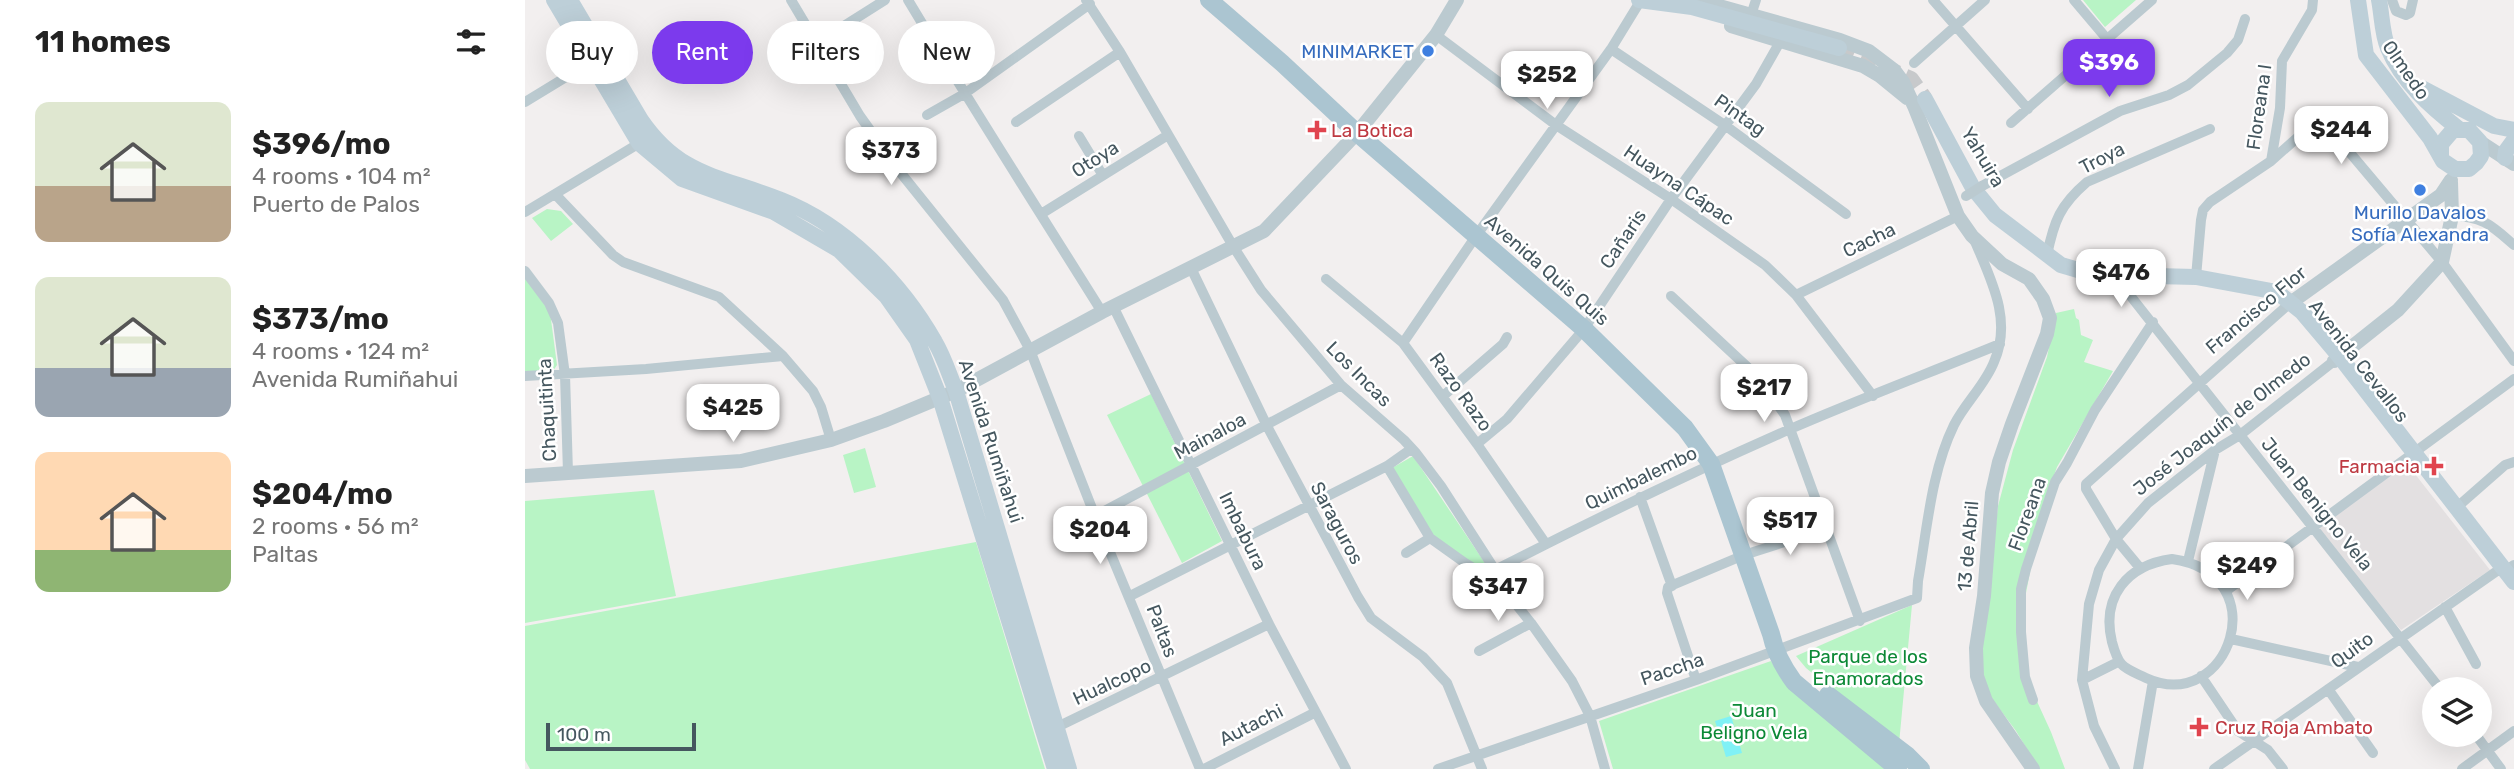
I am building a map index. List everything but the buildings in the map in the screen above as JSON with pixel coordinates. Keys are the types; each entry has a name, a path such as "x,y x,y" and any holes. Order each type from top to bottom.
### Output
{"main road":[{"name":"Avenida Rumiñahui","path":"554,0 566,21"},
{"name":"Avenida Rumiñahui","path":"570,0 645,140 713,177 783,200 826,222 859,246 921,318 936,344 956,391 1050,731 1055,769"},
{"name":"Avenida Quis Quis","path":"1209,0 1357,133 1584,329 1685,428 1711,464 1775,644 1794,682 1898,769"},
{"name":"Olmedo","path":"2358,0 2366,55 2441,156"},
{"path":"2379,0 2387,46 2409,83 2436,111 2462,129 2473,133 2480,141 2481,156 2476,163 2453,176 2441,156 2443,138 2453,130 2462,129 2494,126"},
{"path":"1643,1 1689,2 1839,48"},
{"path":"2409,83 2494,126 2514,130"},
{"name":"Avenida Rumiñahui","path":"604,84 645,140 682,179 774,212 839,250 885,296 917,340 940,398 1050,731 1069,769"},
{"name":"Yahuira","path":"1919,103 1973,188 1995,215 2061,265 2114,275 2196,278 2277,292 2289,304"},
{"path":"2480,141 2489,132 2514,138 2505,151 2510,161"},
{"name":"Avenida Cevallos","path":"2289,304 2294,317 2337,359 2410,454 2508,572"},
{"name":"Avenida Cevallos","path":"2410,454 2508,572 2514,593"},
{"name":"Avenida Quis Quis","path":"1775,644 1807,679 1921,769"}],"street":[{"name":"Paltas","path":"790,0 803,21"},
{"path":"852,21 885,0"},
{"name":"Imbabura","path":"908,0 1041,214 1108,309 1192,466 1314,713 1346,769"},
{"path":"525,477 741,461 831,440 956,391 1108,309 1264,231 1357,133 1436,35 1457,0"},
{"path":"1751,15 1756,0"},
{"path":"1933,0 2028,109"},
{"path":"1915,63 1985,0"},
{"path":"2074,0 2107,39"},
{"path":"2011,123 2152,0"},
{"name":"Floreana I","path":"2196,278 2201,220 2206,207 2271,161 2280,108 2282,61 2312,10 2313,0"},
{"path":"2392,0 2396,12 2406,15 2410,13 2413,0"},
{"path":"1403,343 1643,1 1863,66 1919,103"},
{"path":"927,115 964,94 1088,2"},
{"name":"Los Incas","path":"1088,2 1233,246 1269,301 1341,385 1404,440 1441,486 1495,570 1500,584 1572,681 1590,716 1605,769"},
{"path":"1689,2 1751,15 1840,40 1869,51 1893,70 1919,103 1950,198 1972,236 2000,305 2000,344"},
{"path":"1950,198 1966,196 2120,111 2169,95 2188,85 2227,53 2238,40 2245,19"},
{"name":"Huayna Cápac","path":"1436,35 1556,125 1765,265 1796,295 1873,396"},
{"name":"Cañaris","path":"1478,444 1507,419 1584,329 1671,200 1756,84 1781,40"},
{"name":"Pintag","path":"1611,49 1725,126 1846,214"},
{"path":"1016,122 1120,52"},
{"path":"525,102 555,84"},
{"name":"Paltas","path":"841,84 860,116 900,172 1003,300 1030,350 1095,516 1202,769"},
{"path":"2271,161 2306,130 2315,126 2328,128 2442,262 2514,361"},
{"name":"Troya","path":"2047,255 2059,211 2072,195 2087,183 2210,129"},
{"name":"Otoya","path":"1041,214 1168,135"},
{"path":"1079,136 1102,174"},
{"path":"525,212 645,140"},
{"path":"2480,141 2510,161"},
{"path":"2442,262 2452,216 2453,176"},
{"name":"Francisco Flor","path":"2116,539 2086,489 2087,484 2289,304 2441,195 2453,176"},
{"path":"555,194 613,255 623,262 717,295 783,356 813,391 831,440"},
{"name":"Cacha","path":"1796,295 1958,216"},
{"path":"2452,216 2477,218 2487,222 2514,245"},
{"name":"13 de Abril","path":"1972,236 2002,264 2029,279 2043,299 2050,318 2043,346 1999,462 1989,510 1976,648 1977,676 1986,701 2033,769"},
{"name":"José Joaquín de Olmedo","path":"2115,769 2094,726 2082,680 2089,604 2099,570 2116,539 2148,503 2215,450 2240,435 2398,310 2442,262"},
{"name":"Saraguros","path":"1191,268 1307,505 1371,618 1423,657 1447,683 1482,769"},
{"name":"Chaquitinta","path":"525,271 555,314 565,375 568,473"},
{"name":"Juan Benigno Vela","path":"2114,275 2431,677"},
{"name":"Razo Razo","path":"1326,279 1403,343 1478,444 1546,544"},
{"path":"1671,296 1757,376 1777,401 1791,429 1860,621"},
{"name":"Floreana","path":"2033,700 2025,677 2021,632 2021,589 2025,569 2055,482 2095,410 2153,322"},
{"path":"1443,396 1503,344 1507,337"},
{"name":"Quimbalembo","path":"1495,570 1711,464 2000,344"},
{"name":"Paccha","path":"1438,769 1696,680 1775,644 1860,621 1917,598 1938,473 1954,425 1994,363 2000,344"},
{"path":"525,376 783,356"},
{"path":"2226,591 2514,379"},
{"name":"Mainaloa","path":"1095,516 1341,385"},
{"path":"1130,596 1387,466 1411,449"},
{"path":"2188,561 2215,450"},
{"path":"2456,508 2505,465 2514,462"},
{"path":"1387,466 1430,538 1500,584"},
{"path":"1640,497 1670,587"},
{"path":"1696,680 1667,593 1670,587 1744,555 1825,529"},
{"path":"1406,553 1430,538"},
{"path":"2116,539 2140,568"},
{"path":"2155,561 2188,561 2216,578 2226,591 2234,622 2231,639 2214,667 2201,676 2169,684 2153,681 2118,662 2109,622 2111,606 2122,584 2140,568 2155,561"},
{"name":"Quito","path":"2214,769 2400,637 2445,607 2508,572"},
{"path":"2089,604 2111,606"},
{"path":"2445,607 2476,664"},
{"path":"1479,651 1531,623"},
{"name":"Hualcopo","path":"1050,731 1269,624"},
{"path":"2231,639 2358,667"},
{"path":"2082,680 2118,662"},
{"path":"2201,676 2238,731 2268,750 2283,769"},
{"path":"2138,769 2153,681"},
{"path":"2328,689 2373,753"},
{"name":"Autachi","path":"1202,769 1314,713"},
{"path":"2462,769 2514,731"},
{"path":"2485,747 2501,769"}],"shaded area":[{"path":"2404,460 2490,570 2401,630 2315,529"}],"green space":[{"path":"2083,0 2136,0 2105,27"},
{"path":"547,209 561,211 573,224 551,241 532,218"},
{"path":"525,278 550,312 557,365 553,371 525,372"},
{"path":"2074,309 2081,335 2093,340 2084,362 2113,371 2057,467 2042,509 2026,593 2026,655 2030,686 2065,769 2039,769 1990,696 1982,672 1983,639 1998,506 2013,450 2047,357 2056,313"},
{"path":"1151,394 1222,541 1182,563 1107,415"},
{"path":"865,448 876,487 854,493 843,455"},
{"path":"1413,456 1489,569 1492,584 1430,543 1385,472"},
{"path":"654,490 676,596 525,623 525,501"},
{"path":"976,542 1045,769 530,769 525,760 525,626"},
{"name":"Parque de los Enamorados","path":"1912,605 1899,744 1806,668 1796,656"},
{"name":"Juan Beligno Vela","path":"1771,661 1782,680 1888,769 1613,769 1599,721"}],"water":[{"path":"1731,716 1742,753 1726,757 1715,721"}],"tunnel":[{"path":"1839,48 1911,79 1925,99"}],"place":[{"name":"MINIMARKET","path":"1428,51"},
{"name":"La Botica","path":"1317,130"},
{"name":"Murillo Davalos Sofía Alexandra","path":"2420,190"},
{"name":"Farmacia","path":"2434,466"},
{"name":"Cruz Roja Ambato","path":"2199,727"}]}
